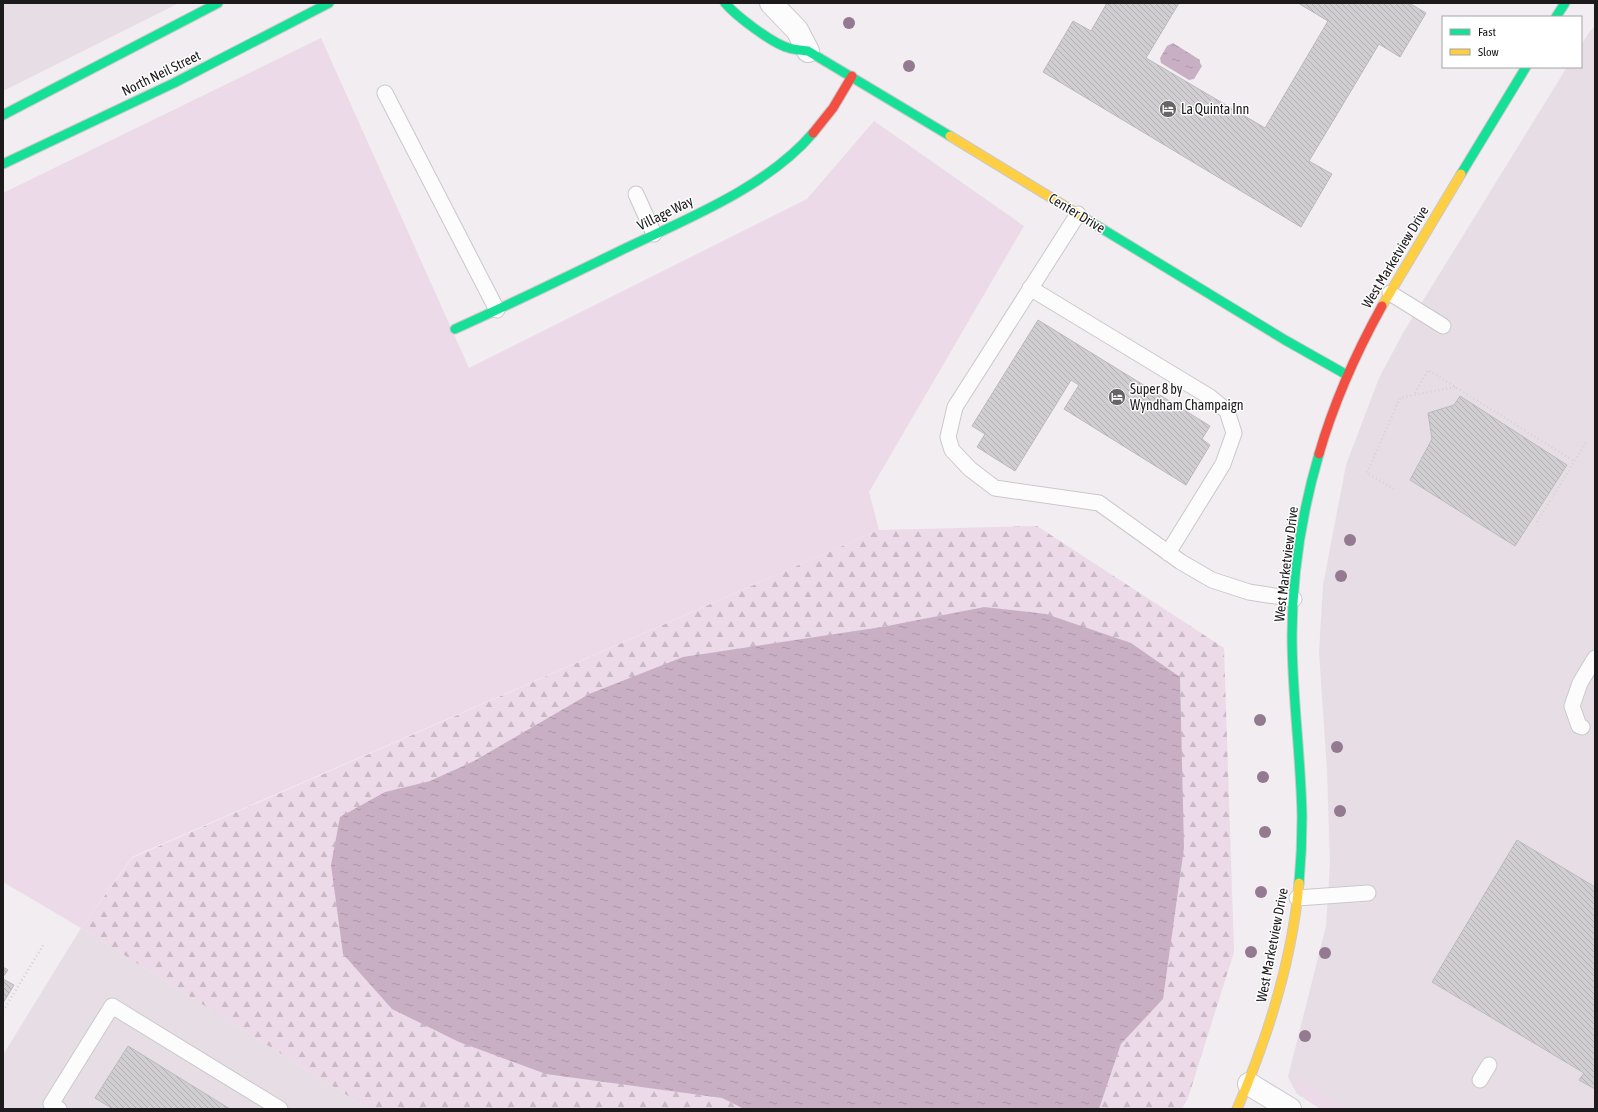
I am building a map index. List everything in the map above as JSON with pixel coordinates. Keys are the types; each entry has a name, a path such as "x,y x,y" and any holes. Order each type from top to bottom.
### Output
{"main road":[{"path":"3,115 218,3"},
{"name":"North Neil Street","path":"3,164 174,83 329,3"},
{"name":"Center Drive","path":"725,3 730,10 768,37 788,48 808,51 852,76 1285,340 1347,375"},
{"path":"1557,16 1565,3"},
{"name":"West Marketview Drive","path":"1237,1109 1249,1084 1278,995 1294,924 1300,871 1302,818 1292,634 1294,599 1305,512 1322,442 1347,375 1372,323 1525,68"},
{"name":"Village Way","path":"455,329 715,205 754,183 780,164 812,134 830,112 852,76"}],"street":[{"path":"771,3 797,30 808,51"},
{"path":"1249,1084 1290,1109"}],"lane":[{"path":"385,94 497,310"},
{"path":"636,194 654,234"},
{"path":"1078,214 955,407 948,437 952,450 970,469 995,488 1099,503 1168,552 1212,580 1249,592 1294,599"},
{"path":"1030,288 1210,397 1227,411 1234,433 1223,464 1168,552"},
{"path":"1390,293 1443,326"},
{"path":"1582,727 1579,726 1572,706 1580,683 1595,658"},
{"path":"1297,898 1368,893"},
{"path":"59,1109 51,1104 112,1006 280,1109"},
{"path":"1480,1080 1489,1064"}],"path":[{"path":"1414,395 1428,370 1574,461"},
{"path":"1394,489 1367,473 1400,398 1455,387"},
{"path":"1537,522 1587,441"},
{"path":"3,1011 44,944"}],"shaded area":[{"path":"3,3 179,3 3,91"},
{"path":"1595,26 1595,1109 1321,1109 1297,1094 1288,1077 1326,926 1330,864 1327,771 1319,652 1323,585 1346,465 1379,378 1403,333 1566,68 1582,68 1582,43"},
{"path":"81,928 369,1109 3,1109 3,1055"}],"green space":[{"path":"321,38 469,368 807,199 874,121 1024,226 869,492 879,530 132,857 81,928 3,882 3,193"},
{"path":"1037,526 1224,648 1234,952 1188,1098 1182,1109 1099,1109 1121,1044 1163,999 984,607 882,627 589,694 474,761 430,781 385,792 722,1098 744,1109 369,1109 81,928 132,858 879,530"},
{"path":"1298,1078 1348,1109 1325,1110 1314,1105 1299,1092 1294,1084"}],"water":[{"path":"1173,43 1200,60 1202,66 1194,79 1189,80 1161,63 1160,58 1167,46"},
{"path":"984,607 1046,614 1131,643 1180,677 1184,848 1163,999 1121,1044 1099,1109 744,1109 722,1098 546,1074 459,1042 392,1009 343,954 331,865 340,817 385,792 430,781 474,761 589,694 683,657 882,627"}],"building":[{"name":"La Quinta Inn","path":"1107,3 1179,3 1146,58 1265,128 1328,21 1298,3 1409,3 1426,13 1400,57 1379,44 1309,161 1332,174 1301,227 1043,72 1073,21 1091,31"},
{"name":"Super 8 by Wyndham Champaign","path":"1038,320 1210,426 1202,439 1210,445 1186,485 1064,409 1079,385 1071,380 1015,471 977,447 985,434 972,426"},
{"path":"1460,396 1567,465 1515,546 1410,480 1432,439 1428,413 1454,405"},
{"path":"1517,840 1595,887 1595,1089 1579,1080 1584,1073 1432,982"},
{"path":"3,967 8,970 3,977"},
{"path":"3,979 14,985 3,1003"},
{"path":"128,1046 230,1109 113,1109 95,1098"}],"traffic: fast":[{"path":"3,115 218,3"},
{"path":"3,164 174,83 329,3"},
{"path":"725,3 746,22 774,41 789,48 808,51 950,136"},
{"path":"1557,16 1565,3"},
{"path":"1461,174 1525,68"},
{"path":"455,329 726,199 751,185 774,169 795,152 813,133"},
{"path":"1086,219 1285,340 1347,375"},
{"path":"1299,883 1302,817 1293,681 1292,613 1299,544 1319,454"}],"traffic: slow":[{"path":"950,136 1086,219"},
{"path":"1382,306 1461,174"},
{"path":"1237,1109 1259,1054 1277,999 1291,942 1299,883"}],"traffic: jam":[{"path":"813,133 833,108 852,76"},
{"path":"1319,454 1346,378 1382,306"}],"place":[{"name":"La Quinta Inn","path":"1168,109"},
{"name":"Super 8 by Wyndham Champaign","path":"1117,397"}]}
